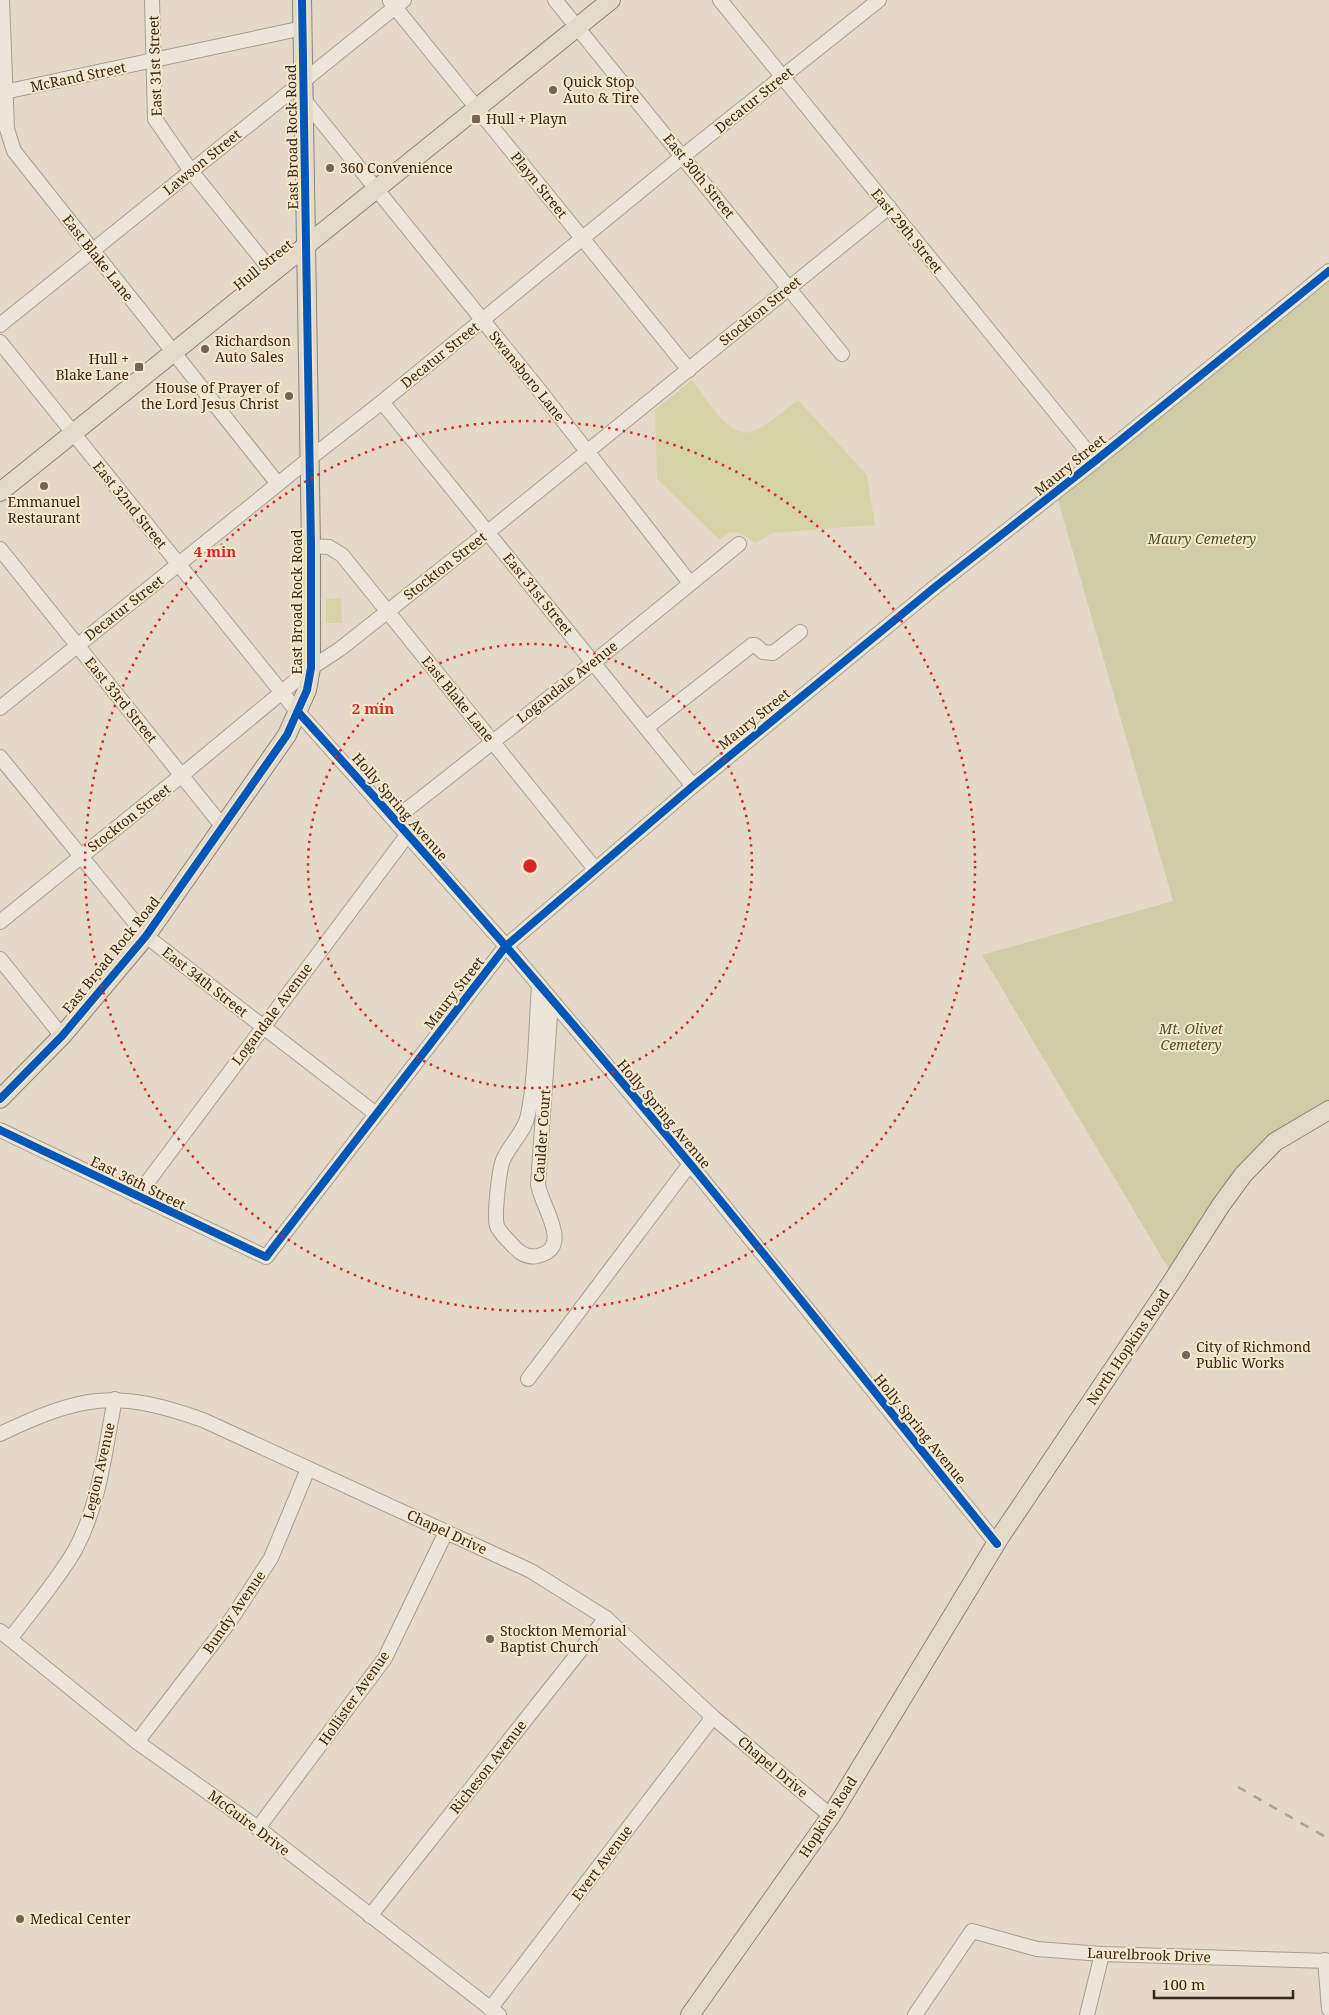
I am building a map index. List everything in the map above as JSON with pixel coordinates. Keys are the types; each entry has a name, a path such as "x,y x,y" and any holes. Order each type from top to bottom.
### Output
{"main road":[{"name":"East Broad Rock Road","path":"0,1099 62,1036 146,936 288,736 307,690 311,668 311,546 302,0"},
{"name":"Hull Street","path":"0,492 611,0"},
{"name":"North Hopkins Road","path":"955,1612 997,1544 1181,1268 1211,1219 1243,1174 1275,1142 1329,1110"},
{"name":"Hopkins Road","path":"690,2015 831,1816 955,1612"}],"street":[{"name":"East Blake Lane","path":"2,0 2,92 10,144 172,354 278,484"},
{"name":"East 31st Street","path":"152,0 155,120 191,171 273,273"},
{"name":"East 30th Street","path":"555,0 842,354"},
{"name":"East 29th Street","path":"720,0 784,76 1095,461"},
{"name":"Decatur Street","path":"0,708 382,402 683,156 878,0"},
{"name":"Lawson Street","path":"0,325 304,80 396,2"},
{"name":"Playn Street","path":"396,2 477,108 688,370"},
{"name":"McRand Street","path":"2,92 303,28"},
{"name":"Swansboro Lane","path":"305,101 378,189 690,583"},
{"name":"Stockton Street","path":"0,922 311,668 387,612 488,532 889,207"},
{"name":"Maury Street","path":"266,1257 506,946 693,786 936,587 1329,271"},
{"name":"East 32nd Street","path":"0,342 298,713"},
{"name":"East 31st Street","path":"382,402 693,786"},
{"name":"Logandale Avenue","path":"395,819 593,663 738,544"},
{"name":"East Blake Lane","path":"311,546 329,547 342,555 595,869"},
{"name":"East 33rd Street","path":"0,549 224,827"},
{"path":"646,728 752,645 755,645 763,652 773,653 800,632"},
{"name":"Holly Spring Avenue","path":"298,713 395,819 506,946 551,1002 690,1164 997,1544"},
{"name":"East 34th Street","path":"0,757 146,936 376,1114"},
{"name":"Logandale Avenue","path":"137,1196 408,834"},
{"path":"0,959 62,1036"},
{"name":"Caulder Court","path":"539,986 528,1118 503,1158 496,1218 499,1230 521,1254 529,1256 543,1254 549,1250 555,1238 554,1225 540,1196 538,1184 551,1002"},
{"name":"East 36th Street","path":"0,1130 266,1257"},
{"path":"528,1379 690,1164"},
{"name":"Chapel Drive","path":"0,1434 59,1408 95,1400 115,1399 148,1402 203,1420 530,1571 606,1618 713,1717 831,1816"},
{"name":"Legion Avenue","path":"5,1635 62,1569 84,1530 98,1488 115,1399"},
{"name":"Bundy Avenue","path":"138,1742 230,1620 271,1558 308,1469"},
{"name":"Hollister Avenue","path":"258,1828 385,1658 446,1532"},
{"name":"Richeson Avenue","path":"370,1916 606,1618"},
{"name":"McGuire Drive","path":"5,1635 138,1742 258,1828 495,2012"},
{"name":"Evert Avenue","path":"495,2012 713,1717"},
{"name":"Laurelbrook Drive","path":"915,2015 972,1930 1037,1949 1102,1954 1327,1961"},
{"path":"1087,2015 1102,1954"},
{"path":"1327,1961 1329,2008"}],"shaded area":[{"path":"692,380 717,414 734,429 742,432 750,432 762,427 798,400 867,475 875,525 773,533 755,543 742,534 733,532 728,533 720,540 657,479 655,410"},
{"path":"341,598 342,623 326,623 326,599"}],"green space":[{"path":"1329,272 1329,1114 1273,1146 1174,1278 982,955 1173,901 1056,493"}],"railway":[{"path":"1238,1787 1329,1839"}],"cycle path":[{"path":"0,1099 62,1036 146,936 287,735 307,690 311,668 311,546 302,0"},
{"path":"0,1130 266,1257 506,946 693,786 935,587 1095,461 1329,271"},
{"path":"299,713 498,937 644,1108 769,1260 997,1544"}],"place":[{"name":"Quick Stop Auto & Tire","path":"553,90"},
{"name":"Hull + Playn","path":"476,119"},
{"name":"360 Convenience","path":"330,168"},
{"name":"Richardson Auto Sales","path":"205,349"},
{"name":"Hull + Blake Lane","path":"139,367"},
{"name":"House of Prayer of the Lord Jesus Christ","path":"289,396"},
{"name":"Emmanuel Restaurant","path":"44,486"},
{"name":"City of Richmond Public Works","path":"1186,1355"},
{"name":"Stockton Memorial Baptist Church","path":"490,1639"},
{"name":"Medical Center","path":"20,1919"}],"park label":[{"name":"Maury Cemetery","path":"1202,539"},
{"name":"Mt. Olivet Cemetery","path":"1191,1038"}]}
